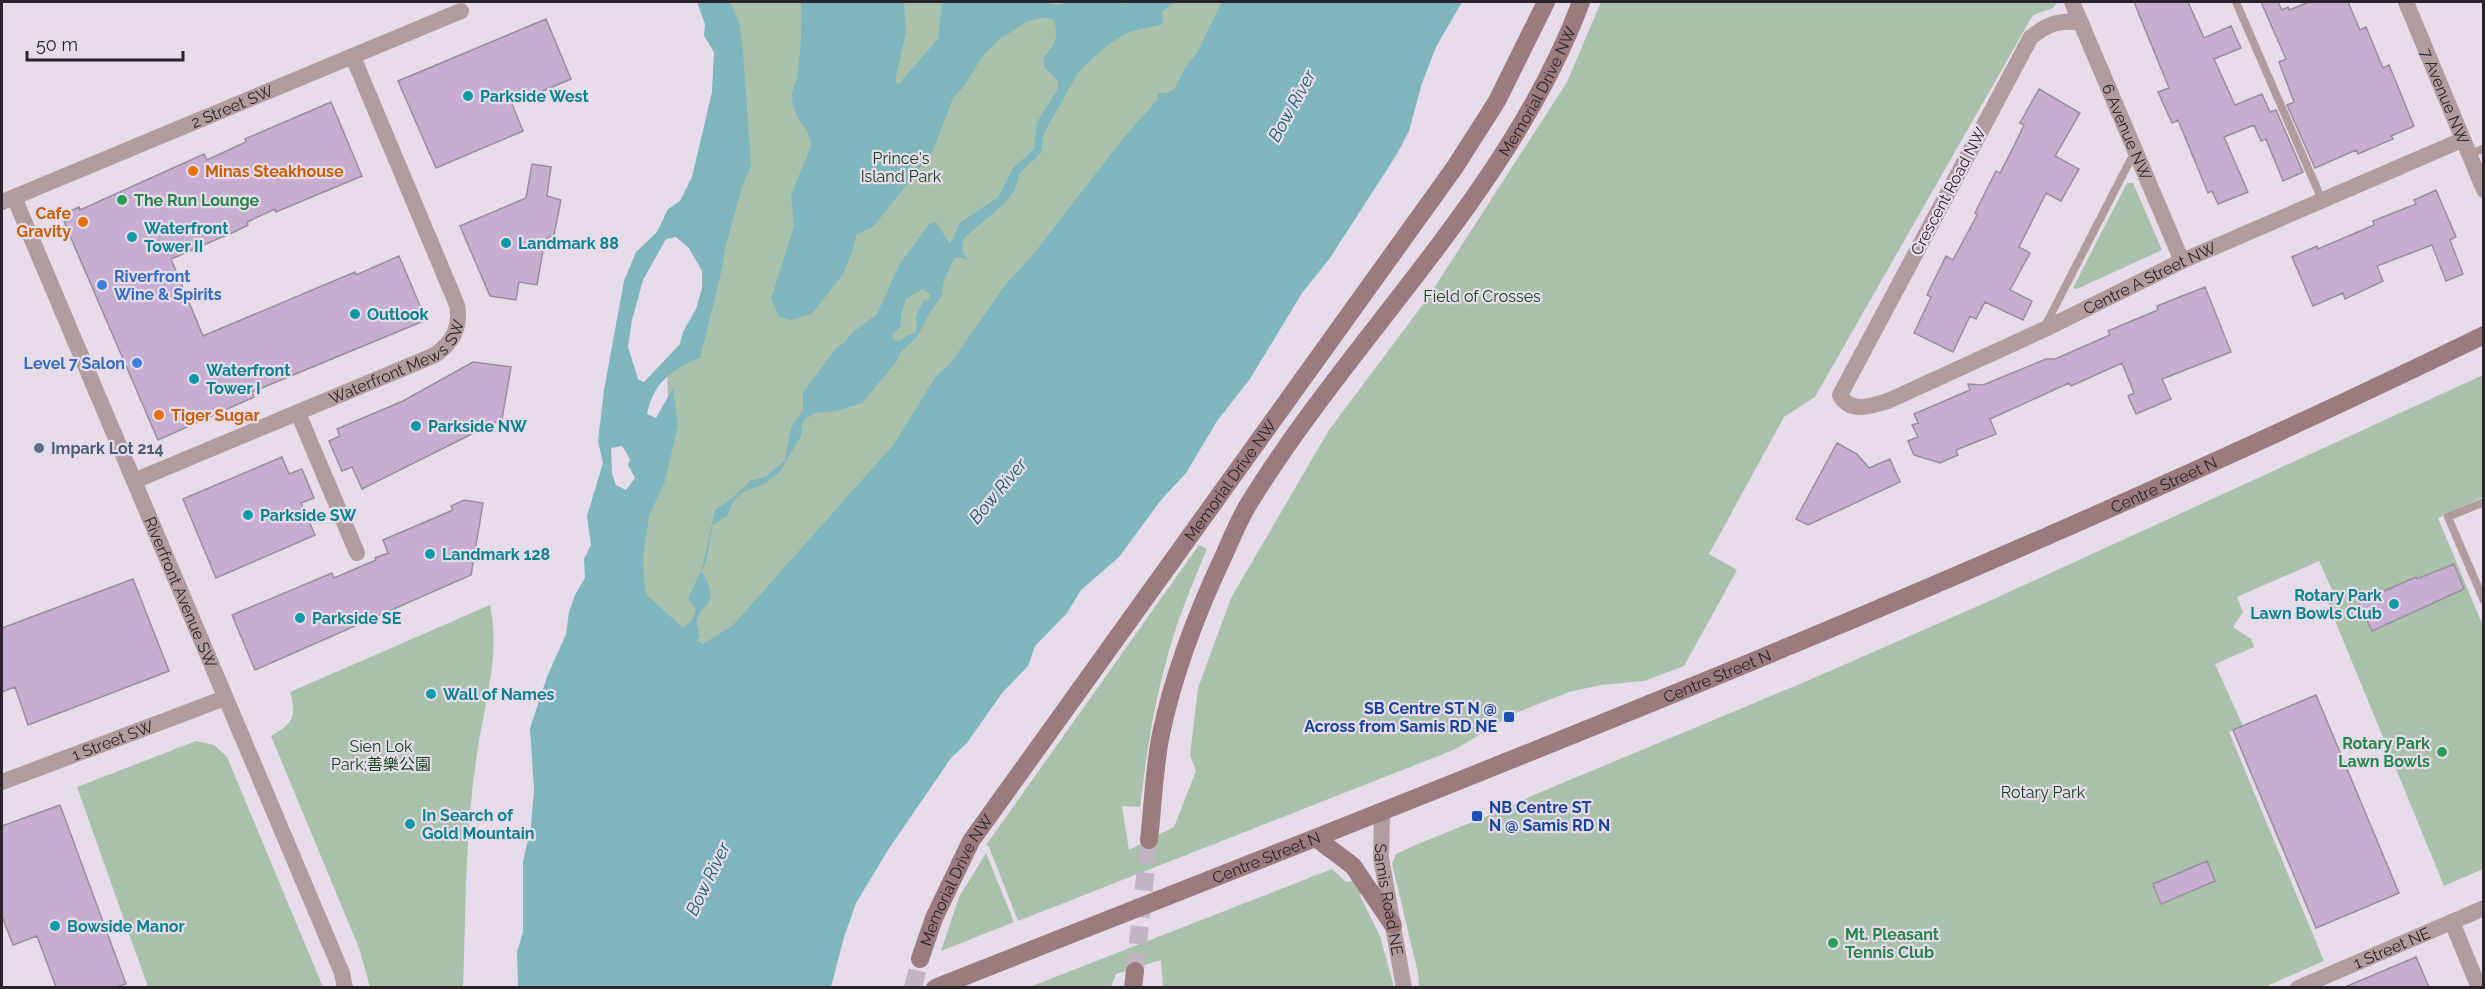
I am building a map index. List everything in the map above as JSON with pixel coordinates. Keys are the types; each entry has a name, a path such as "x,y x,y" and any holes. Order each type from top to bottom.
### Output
{"main road":[{"name":"Memorial Drive NW","path":"920,959 934,918 971,841 1455,167 1497,100 1546,2"},
{"name":"Memorial Drive NW","path":"1149,840 1161,735 1184,655 1210,586 1247,507 1319,402 1489,176 1537,99 1567,39 1581,2"},
{"name":"Centre Street N","path":"939,986 1382,812 1805,641 2213,462 2484,335"},
{"path":"1316,838 1353,866 1393,925"}],"street":[{"name":"6 Avenue NW","path":"2072,2 2134,153 2182,261"},
{"name":"7 Avenue NW","path":"2406,2 2472,148 2484,190"},
{"name":"2 Street SW","path":"8,199 461,11"},
{"name":"Crescent Road NW","path":"1840,395 2031,37 2047,25 2060,21 2081,23"},
{"name":"Waterfront Mews SW","path":"134,481 435,355 450,342 459,325 457,305 353,57"},
{"name":"Centre A Street NW","path":"1840,395 1843,401 1863,408 1888,401 2043,330 2182,261 2322,200 2472,148"},
{"name":"Riverfront Avenue SW","path":"8,199 134,481 342,973 345,987"},
{"path":"298,413 357,553"},
{"name":"1 Street SW","path":"2,782 225,698"},
{"name":"Samis Road NE","path":"1382,812 1381,858 1404,987"},
{"name":"1 Street NE","path":"2300,987 2484,908"},
{"path":"2452,922 2479,987"}],"lane":[{"path":"2236,2 2322,200"},
{"path":"2043,330 2134,153"},
{"path":"2484,502 2448,517 2484,601"}],"green space":[{"name":"Prince's Island Park","path":"711,2 1228,2 1179,95 899,448 738,633 703,653 641,596 636,560 669,441 667,365 699,321 733,189"},
{"name":"Field of Crosses","path":"1601,2 2058,2 2053,8 2033,15 1815,397 1784,417 1709,554 1737,570 1684,666 1644,681 1601,685 1569,692 1511,715 1456,749 1018,921 989,847 986,845 1199,545 1207,549 1178,621 1160,683 1140,807 1122,806 1129,850 1174,827 1196,771 1190,755 1198,688 1231,598 1329,430 1427,299 1567,82"},
{"path":"2127,183 2133,183 2162,250 2077,289 2073,288"},
{"name":"Rotary Park","path":"2483,375 2483,497 2438,518 2483,626 2483,869 2444,886 2325,596 2333,592 2319,561 2237,597 2243,612 2233,627 2251,639 2254,647 2215,664 2243,726 2229,732 2324,961 2262,988 1419,987 1418,973 1392,864 1396,854 1807,681 1985,603"},
{"name":"Sien Lok Park;善樂公園","path":"490,605 493,624 493,661 477,754 470,812 463,987 370,987 359,948 271,736 284,728 291,719 293,708 290,692"},
{"path":"196,741 214,745 227,757 323,987 148,987 77,787"},
{"path":"986,853 1014,922 941,951 959,897"},
{"path":"1332,869 1346,882 1355,881 1362,893 1360,896 1380,936 1394,987 1163,987 1161,960 1116,974 1111,987 1027,988"}],"water":[{"name":"Bow River","path":"697,2 730,2 739,22 743,50 751,166 742,187 726,245 700,358 665,378 654,394 647,414 656,418 673,388 678,425 665,481 649,516 643,558 644,582 646,594 683,628 692,620 696,610 688,598 702,569 715,510 750,481 765,477 785,460 791,428 803,410 803,393 836,348 877,314 899,265 930,223 936,222 950,244 960,223 998,197 1013,168 1034,149 1037,122 1058,89 1058,80 1044,67 1044,56 1051,48 1056,34 1053,19 1041,18 1026,22 1000,39 984,54 964,86 953,98 933,151 874,226 856,235 854,247 843,274 812,314 791,320 779,317 771,299 794,226 791,195 811,146 808,134 795,111 792,95 799,58 801,2 904,2 906,33 895,81 898,85 938,39 942,2 1044,2 1059,5 1066,2 1120,2 1124,4 1126,2 1175,2 1162,12 1163,24 1129,32 1109,44 1079,71 1044,133 1041,153 1020,173 1014,191 1005,203 964,238 962,250 968,260 956,257 954,259 944,280 941,297 917,337 901,352 897,361 862,403 836,411 814,413 803,421 801,436 779,473 762,485 743,492 734,500 727,516 713,525 702,572 711,594 698,617 697,625 700,636 697,641 703,644 733,625 894,444 936,376 950,364 1005,285 1032,256 1125,136 1158,99 1157,93 1167,93 1175,88 1185,68 1198,51 1222,2 1462,2 1436,47 1422,83 1409,131 1397,154 1330,258 1302,293 1250,379 1217,421 1186,473 1161,500 1119,557 1081,590 1067,613 1035,646 1028,666 1002,693 967,743 951,758 888,850 856,903 844,937 831,987 518,987 517,952 523,932 523,862 531,826 534,790 530,728 547,677 566,634 569,612 575,595 585,578 584,559 591,545 587,516 603,463 598,441 604,390 624,281 636,252 657,232 668,209 680,201 692,177 712,92 714,52 704,36 705,24","holes":["676,237 689,248 702,271 702,288 696,309 683,332 680,344 644,382 638,379 628,347 632,320 643,280 666,239","923,289 930,295 930,299 923,301 916,317 917,330 899,341 893,340 892,335 901,326 901,314 906,299","622,446 630,459 628,465 635,478 626,490 616,485 612,474 611,448"]}],"building":[{"path":"2134,2 2188,2 2204,38 2231,26 2241,48 2214,59 2235,105 2262,94 2270,112 2276,110 2303,172 2283,181 2266,139 2261,141 2254,125 2224,137 2248,192 2218,204 2212,191 2208,193 2178,120 2172,123 2158,92 2169,88"},
{"path":"2261,2 2278,2 2282,10 2288,7 2289,10 2309,2 2348,2 2360,30 2366,27 2383,68 2389,65 2414,126 2391,136 2393,139 2358,154 2356,150 2315,168 2287,105 2294,102 2279,62 2286,59"},
{"name":"Parkside West","path":"546,19 571,79 512,104 523,131 436,168 398,81"},
{"path":"2039,89 2080,113 2055,156 2079,169 2061,201 2046,193 2019,247 2030,253 2010,290 2032,301 2023,320 1985,302 1976,319 1970,316 1953,352 1914,333 1931,297 1927,295 1946,256 1953,260 1977,215 1975,213 1996,171 2000,173 2015,144 2024,125 2020,123"},
{"path":"331,102 362,176 276,212 275,209 247,222 248,225 236,231 171,259 203,336 355,272 356,275 399,256 426,320 252,392 254,397 158,440 64,222 67,221 64,214 79,207 80,210 204,154 207,160 246,142 245,139"},
{"name":"Landmark 88","path":"532,164 551,167 547,196 561,200 554,235 545,239 537,285 519,282 516,300 490,296 460,226 526,198"},
{"path":"2436,190 2456,237 2450,240 2463,274 2446,281 2432,245 2377,266 2383,281 2345,299 2343,293 2313,306 2292,257 2317,246 2318,249 2374,225 2373,221 2416,204 2414,200"},
{"path":"2205,287 2231,352 2162,379 2171,399 2136,414 2128,396 2134,393 2122,363 2071,386 2069,383 1990,419 1996,434 1956,450 1958,455 1940,463 1914,455 1908,441 1918,437 1912,425 1918,423 1914,414 1970,390 1968,384 1983,385 2046,359 2055,359 2110,335 2108,331 2158,310 2157,306"},
{"name":"Parkside NW","path":"473,362 511,367 502,419 362,489 352,467 342,471 329,441 340,436 337,429 403,401"},
{"path":"1837,443 1857,454 1869,468 1890,459 1900,482 1808,525 1796,519"},
{"name":"Parkside SW","path":"282,457 289,474 302,469 314,498 301,503 315,535 216,578 183,499"},
{"path":"464,500 483,503 471,575 255,670 232,615 332,573 334,578 376,560 375,558 388,553 383,540 453,510 451,506"},
{"name":"Rotary Park Lawn Bowls Club","path":"2454,564 2464,589 2372,631 2359,602 2416,577 2417,579"},
{"path":"133,579 169,671 28,725 15,687 2,692 2,628"},
{"path":"2316,695 2399,893 2316,928 2233,730"},
{"name":"Bowside Manor","path":"60,805 126,984 116,987 56,987 37,936 13,945 2,916 2,826"},
{"path":"2207,861 2215,881 2161,904 2153,884"},
{"path":"2416,957 2429,987 2345,987"}],"tunnel":[{"path":"1135,971 1149,840"},
{"path":"913,988 920,959"}],"place":[{"name":"Parkside West","path":"468,96"},
{"name":"Minas Steakhouse","path":"193,171"},
{"name":"The Run Lounge","path":"122,200"},
{"name":"Cafe Gravity","path":"83,222"},
{"name":"Waterfront Tower II","path":"132,237"},
{"name":"Landmark 88","path":"506,243"},
{"name":"Riverfront Wine & Spirits","path":"102,285"},
{"name":"Outlook","path":"355,314"},
{"name":"Level 7 Salon","path":"137,363"},
{"name":"Waterfront Tower I","path":"194,379"},
{"name":"Tiger Sugar","path":"159,415"},
{"name":"Parkside NW","path":"416,426"},
{"name":"Impark Lot 214","path":"39,448"},
{"name":"Parkside SW","path":"248,515"},
{"name":"Landmark 128","path":"430,554"},
{"name":"Rotary Park Lawn Bowls Club","path":"2394,604"},
{"name":"Parkside SE","path":"300,618"},
{"name":"Wall of Names","path":"431,694"},
{"name":"SB Centre ST N @ Across from Samis RD NE","path":"1509,717"},
{"name":"Rotary Park Lawn Bowls","path":"2442,752"},
{"name":"NB Centre ST N @ Samis RD N","path":"1477,816"},
{"name":"In Search of Gold Mountain","path":"410,824"},
{"name":"Bowside Manor","path":"55,926"},
{"name":"Mt. Pleasant Tennis Club","path":"1833,943"}]}
